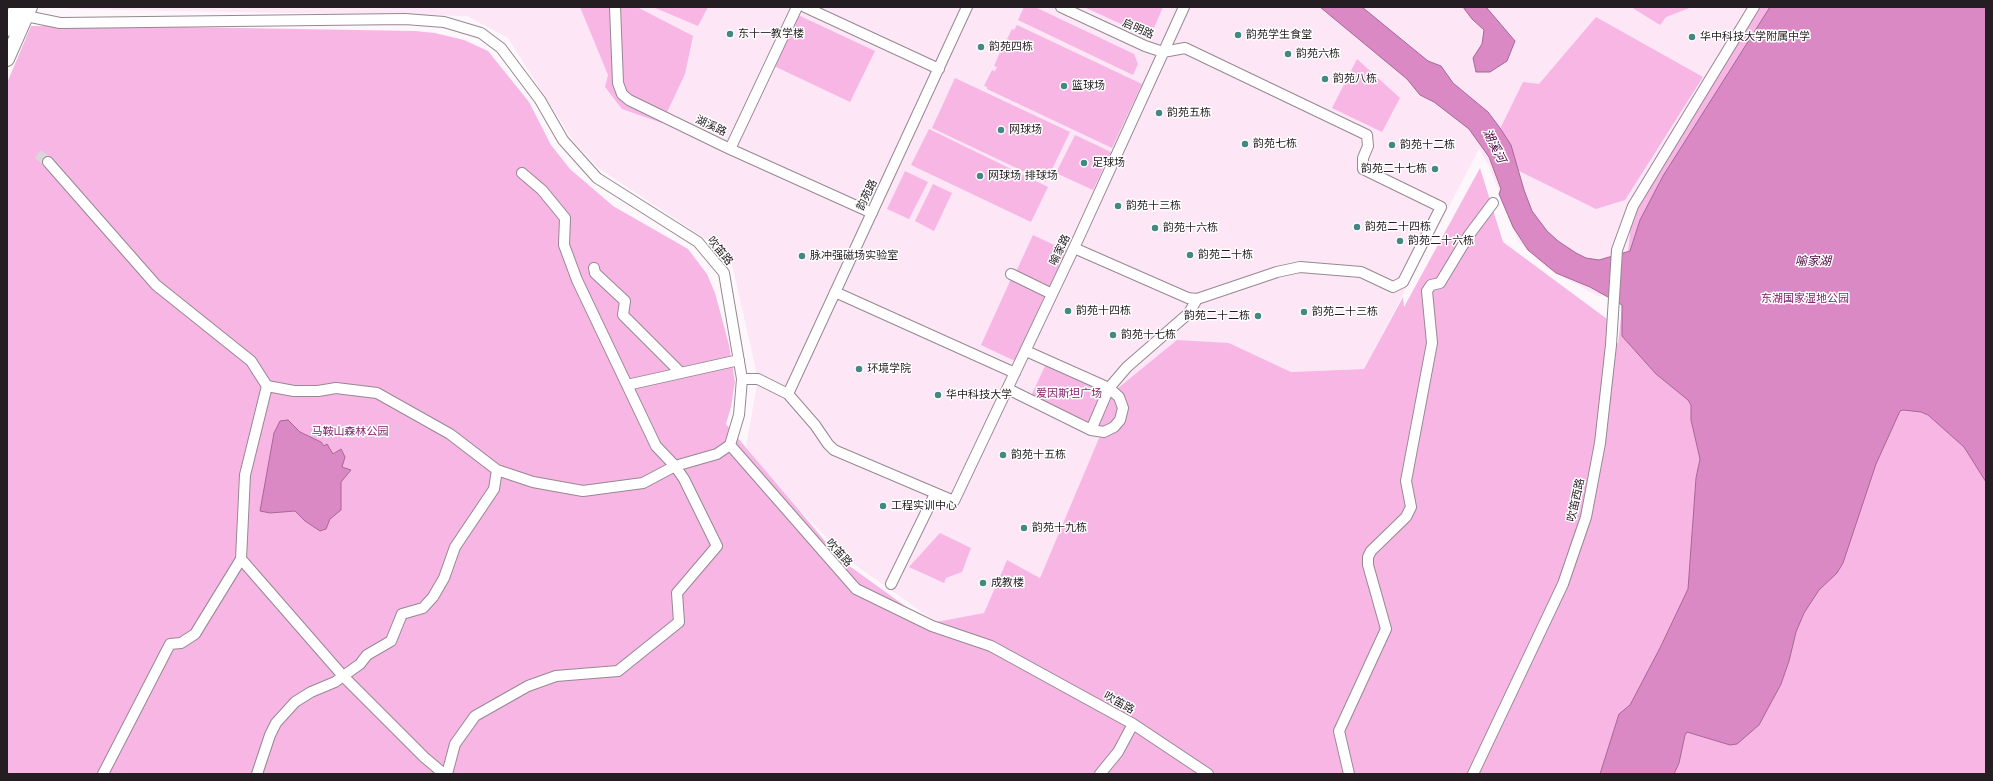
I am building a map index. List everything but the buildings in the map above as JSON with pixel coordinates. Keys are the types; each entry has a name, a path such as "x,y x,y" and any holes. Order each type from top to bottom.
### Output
{"highway":[{"path":"7,29 24,10"},
{"path":"7,59 24,10"}],"street":[{"name":"湖溪路","path":"616,7 618,83 622,94 629,100 730,149 872,213"},
{"path":"730,149 797,7"},
{"path":"805,7 939,69"},
{"name":"韵苑路","path":"788,394 967,7"},
{"name":"启明路","path":"1061,7 1145,46 1163,52"},
{"name":"喻家路","path":"935,494 954,501 1074,248 1184,7"},
{"name":"吹笛西路","path":"1473,774 1563,584 1586,517 1600,444 1614,307 1617,250 1633,206 1641,189 1754,7"},
{"name":"吹笛路","path":"24,10 60,23 405,19 444,22 480,33 501,48 540,100 563,140 597,178 698,242 724,273 742,379 739,416 730,445 856,589 932,626 991,646 1133,724 1208,774"},
{"path":"1074,248 1188,298 1197,299 1276,272 1300,267 1361,272 1393,287 1403,282 1441,207 1363,169 1363,158 1368,146 1367,135 1186,48 1163,52"},
{"path":"48,162 156,286 251,361 267,386 245,475 241,559 195,634 181,643 170,644 103,774"},
{"path":"241,559 343,676 424,757 446,774 455,744 475,716 528,686 556,676 618,672 679,622 677,593 717,546 684,479 675,466 656,446 577,280 564,245 565,218 542,190 522,174"},
{"path":"1349,774 1339,731 1386,629 1368,566 1368,557 1371,551 1406,517 1411,507 1406,481 1432,343 1427,291 1431,285 1440,283 1469,235 1493,203"},
{"path":"594,268 595,272 625,301 623,315 681,373"},
{"path":"1011,274 1052,294"},
{"path":"835,292 1015,373"},
{"path":"1091,430 1109,388 1127,367 1189,313 1197,299"},
{"path":"1008,389 1091,430 1104,432 1114,427 1120,420 1123,408 1119,397 1109,388 1026,351"},
{"path":"627,385 738,360"},
{"path":"742,379 758,379 788,394 834,450 935,494 891,584"},
{"path":"267,386 294,391 318,391 336,388 377,393 450,434 498,470 533,482 582,491 644,483 675,466 717,454 730,445"},
{"path":"257,774 270,735 284,714 295,702 311,692 335,682 360,664 367,655 391,641 402,614 423,608 433,597 444,578 455,547 494,489 498,470"},
{"path":"1100,774 1118,752 1133,724"}],"shaded area":[{"name":"华中科技大学","path":"69,7 1986,7 1626,264 1600,297 1548,269 1518,241 1489,166 1479,149 1364,369 1291,372 1229,343 1124,421 1112,434 1099,438 1040,578 1007,560 984,613 936,622 851,562 775,485 746,446 758,379 730,255 598,168 573,141 508,38 467,16 68,9"}],"green space":[{"path":"580,7 637,7 693,36 685,74 662,123 622,109 605,87 608,75"},
{"path":"653,7 708,7 698,26"},
{"path":"1024,7 1035,7 1134,54 1138,64 1133,75 1018,20"},
{"path":"1084,7 1163,7 1153,30 1143,34"},
{"path":"1631,7 1692,7 1666,17 1660,25"},
{"name":"马鞍山森林公园","path":"1752,7 1986,7 1986,774 7,774 7,83 31,26 124,26 415,31 435,33 464,40 488,51 529,102 551,145 570,169 613,206 688,249 707,274 715,293 729,345 735,382 731,407 726,424 841,560 930,624 941,624 936,622 984,613 1007,560 1040,578 1099,438 1112,434 1124,421 1117,389 1177,340 1229,343 1291,372 1364,369 1403,297 1404,307 1480,168 1503,242 1607,319 1612,336 1618,344 1633,206"},
{"path":"798,15 875,51 850,102 774,66"},
{"path":"1596,17 1703,77 1625,200 1596,209 1509,166 1501,127 1523,82 1539,84"},
{"name":"篮球场","path":"1017,25 1142,84 1112,148 987,89 987,87 984,86 992,70 995,71 997,67 994,66 1001,50 1005,51 1007,46 1004,45 1012,29 1014,30"},
{"path":"1357,59 1400,98 1382,132 1332,108"},
{"name":"网球场","path":"955,78 1070,132 1046,182 932,128"},
{"name":"网球场 排球场","path":"929,129 1048,187 1031,222 911,165"},
{"name":"足球场","path":"1075,135 1111,152 1093,190 1056,173"},
{"path":"905,171 928,182 909,219 887,209"},
{"path":"933,184 952,193 934,231 915,221"},
{"path":"1033,235 1067,251 1050,290 1015,274"},
{"path":"1011,279 1045,295 1015,361 981,345"},
{"name":"爱因斯坦广场","path":"1046,364 1110,394 1117,404 1118,413 1115,422 1106,428 1097,426 1031,396"},
{"path":"940,533 971,548 962,572 946,578 944,583 909,567"}],"water":[{"name":"喻家湖","path":"1320,7 1362,7 1428,61 1441,66 1453,83 1488,112 1511,145 1524,190 1532,211 1547,231 1558,241 1576,253 1586,258 1599,260 1630,251 1640,220 1663,176 1770,7 1986,7 1986,482 1964,447 1928,415 1921,412 1900,411 1876,464 1843,563 1837,573 1819,590 1804,613 1796,632 1789,661 1781,684 1759,725 1737,744 1730,745 1687,732 1679,763 1674,774 1600,774 1619,714 1630,705 1660,648 1688,589 1696,478 1700,459 1691,420 1691,405 1688,400 1656,374 1622,336 1622,305 1590,287 1556,273 1528,250 1513,227 1499,194 1501,189 1489,157 1469,129 1434,102 1420,95 1407,79"},
{"path":"1463,7 1486,7 1515,41 1507,61 1490,72 1476,72 1473,58 1482,44 1484,30 1472,19"},
{"path":"288,420 300,432 321,442 324,446 327,444 333,454 341,449 345,457 342,467 351,470 341,482 341,510 330,519 326,529 320,531 305,521 295,511 270,513 260,511 274,433 280,421"}],"tunnel":[{"path":"38,154 48,162"}],"place":[{"name":"东十一教学楼","path":"730,34"},
{"name":"韵苑学生食堂","path":"1238,35"},
{"name":"华中科技大学附属中学","path":"1692,37"},
{"name":"韵苑四栋","path":"981,47"},
{"name":"韵苑六栋","path":"1288,54"},
{"name":"韵苑八栋","path":"1325,79"},
{"name":"篮球场","path":"1064,86"},
{"name":"韵苑五栋","path":"1159,113"},
{"name":"网球场","path":"1001,130"},
{"name":"韵苑七栋","path":"1245,144"},
{"name":"韵苑十二栋","path":"1392,145"},
{"name":"足球场","path":"1084,163"},
{"name":"韵苑二十七栋","path":"1435,169"},
{"name":"网球场 排球场","path":"980,176"},
{"name":"韵苑十三栋","path":"1118,206"},
{"name":"韵苑二十四栋","path":"1357,227"},
{"name":"韵苑十六栋","path":"1155,228"},
{"name":"韵苑二十六栋","path":"1400,241"},
{"name":"韵苑二十栋","path":"1190,255"},
{"name":"脉冲强磁场实验室","path":"802,256"},
{"name":"韵苑十四栋","path":"1068,311"},
{"name":"韵苑二十三栋","path":"1304,312"},
{"name":"韵苑二十二栋","path":"1258,316"},
{"name":"韵苑十七栋","path":"1113,335"},
{"name":"环境学院","path":"859,369"},
{"name":"华中科技大学","path":"938,395"},
{"name":"韵苑十五栋","path":"1003,455"},
{"name":"工程实训中心","path":"883,506"},
{"name":"韵苑十九栋","path":"1024,528"},
{"name":"成教楼","path":"983,583"}],"water label":[{"name":"湖溪河","path":"1494,146"}],"park label":[{"name":"东湖国家湿地公园","path":"1805,299"}]}
